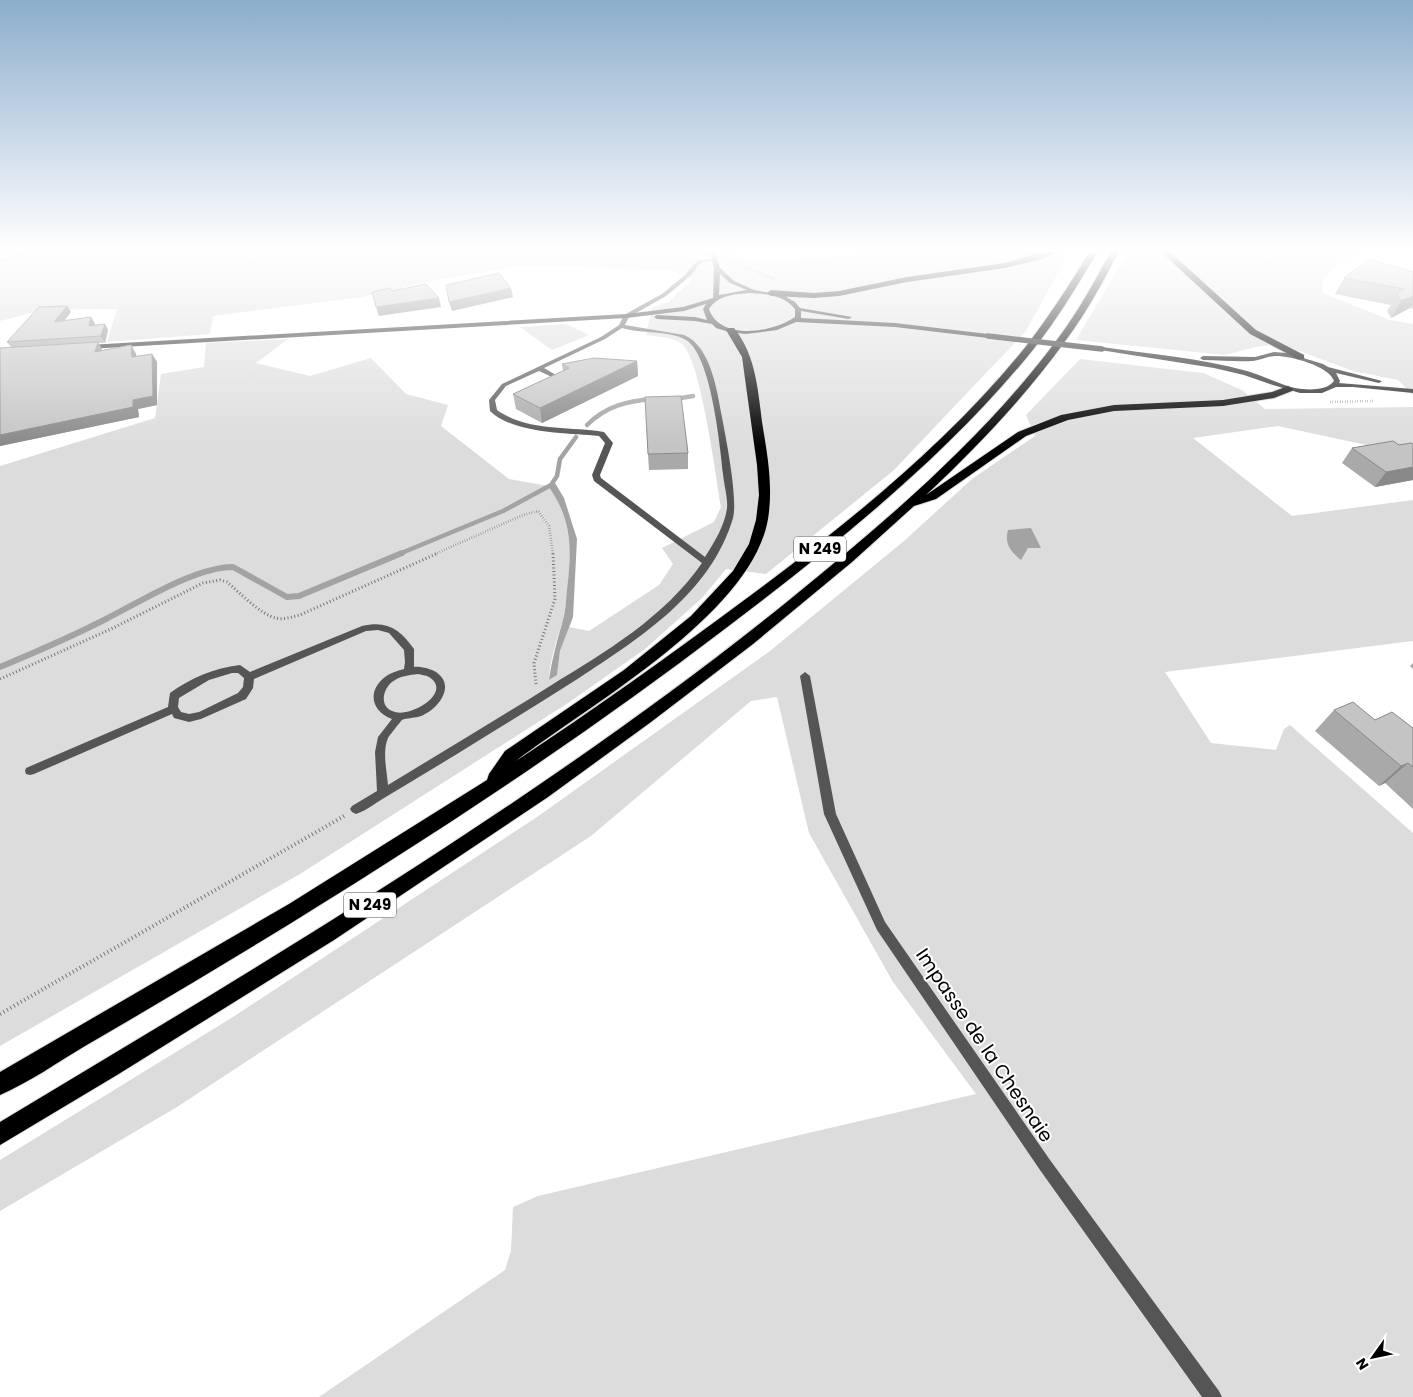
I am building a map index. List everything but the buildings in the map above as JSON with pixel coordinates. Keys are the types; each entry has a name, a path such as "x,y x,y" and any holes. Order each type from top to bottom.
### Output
{"highway":[{"name":"N 249","path":"0,1084 365,867 589,721 732,617 820,549 892,488 960,423 1016,363 1054,316"},
{"name":"N 249","path":"0,1134 286,960 395,890 573,770 727,656 812,589 910,505 987,428 1038,370 1078,316"},
{"path":"1235,316 1253,332 1301,357"},
{"path":"490,787 511,756 629,674 696,619 738,574 755,544 763,512 765,494 764,465 747,357 731,330"},
{"path":"910,505 932,498 960,476 1022,434 1066,417 1114,408 1223,403 1274,395 1288,389"}],"main road":[{"path":"77,348 623,316"},
{"path":"632,316 685,318 714,323 731,330 767,332 785,327 799,316"},
{"path":"709,316 714,323"},
{"path":"842,316 895,325 1132,352 1224,360 1255,359 1274,354 1301,357 1328,369 1413,387"},
{"path":"796,320 895,325"},
{"path":"1132,352 1214,366 1264,379 1288,389 1317,392 1331,389 1336,385 1363,385 1413,391"},
{"path":"1255,359 1252,363 1252,368 1264,379"},
{"path":"1328,369 1337,380 1336,385"}],"lane":[{"path":"626,316 621,326 602,338 504,385 495,392 490,401 490,407 495,413 525,425 601,434 609,443 596,475 597,479 706,562"},
{"path":"356,809 542,696 626,642 684,593 706,562 729,518 731,507 715,391 707,368 698,348 691,340 675,334 635,330 621,326"},
{"path":"538,368 554,376"},
{"path":"249,677 365,628 378,627 392,630 409,649 410,662 408,671"},
{"path":"240,669 249,677 248,688 242,696 201,715 189,718 178,715 173,707 174,696 184,688 229,670 240,669"},
{"path":"418,670 434,675 439,680 440,694 429,708 409,716 389,714 382,710 378,703 378,695 388,680 408,671 418,670"},
{"name":"Impasse de la Chesnaie","path":"805,676 830,814 881,926 1045,1165 1213,1397"},
{"path":"30,771 174,709"},
{"path":"383,793 380,752 383,737 399,716"}],"path":[{"path":"0,679 111,629 203,583 220,580 227,582 268,615 274,618 286,619 300,615 523,515 538,511 548,522 554,537 555,577 555,599 546,631 536,654 534,682 542,696"},
{"path":"0,1014 356,809"}],"shaded area":[{"path":"0,316 18,316 0,321"},
{"path":"115,316 213,316 210,334 107,342"},
{"path":"650,316 1034,316 1026,331 894,470 766,574 726,569 702,598 645,649 568,703 300,874 0,1046 0,466 155,418 161,374 204,367 206,343 288,339 256,363 310,376 371,358 406,394 448,405 441,426 509,479 548,486 556,498 566,523 570,561 565,613 553,655 549,680 557,675 560,651 569,627 589,631 659,585 673,564 662,548 714,522 721,507 702,396 690,356 683,345 675,340 646,335"},
{"path":"1090,316 1381,316 1413,324 1413,395 1398,380 1353,371 1281,344 1255,347 1225,355 1076,340"},
{"path":"566,324 589,335 552,350 520,327"},
{"path":"1080,359 1203,373 1242,390 1265,409 1413,407 1413,455 1278,426 1193,438 1292,516 1413,500 1413,641 1165,672 1211,743 1276,750 1284,729 1290,725 1413,833 1413,1397 319,1397 505,1270 511,1251 513,1207 538,1196 976,1094 893,982 809,833 777,697 751,701 591,836 177,1107 0,1211 0,1160 233,1017 537,817 770,651 904,541 972,479 1035,436 1026,415"},
{"path":"555,483 564,498 577,539 573,617 560,651 557,675 549,680 553,656 565,613 570,561 566,523 562,510 548,486"},
{"path":"1031,528 1041,548 1028,548 1021,560 1009,547 1007,539 1008,530"}],"waterway":[{"path":"675,399 693,396"},
{"path":"587,425 609,409 634,401 653,399"},
{"path":"399,554 503,511 551,485 557,476 560,459 576,437"},
{"path":"0,667 67,638 168,587 202,573 233,567 287,597 299,596 402,553"}]}
